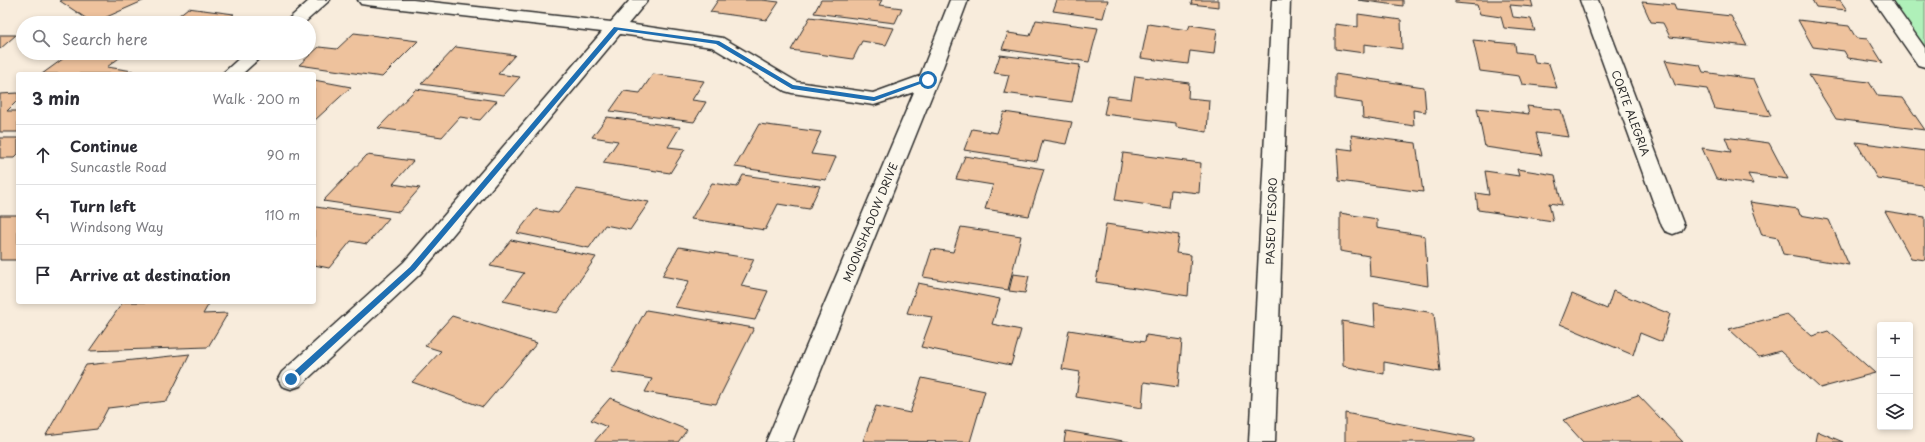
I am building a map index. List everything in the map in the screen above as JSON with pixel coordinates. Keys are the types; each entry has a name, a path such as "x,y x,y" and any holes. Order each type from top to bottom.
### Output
{"street":[{"path":"302,16 321,0"},
{"path":"367,0 616,28 717,42 792,87 874,99 928,80"},
{"path":"291,379 412,268 639,0"},
{"name":"MOONSHADOW DRIVE","path":"779,442 928,80 959,0"},
{"name":"PASEO TESORO","path":"1262,442 1280,0"},
{"name":"CORTE ALEGRIA","path":"1589,0 1673,226"},
{"path":"1882,0 1925,62"},
{"path":"233,72 248,60"}],"green space":[{"path":"1882,0 1925,0 1925,61"}],"building":[{"path":"145,0 109,16 82,16 60,1"},
{"path":"718,0 762,0 779,2 767,20 710,12"},
{"path":"821,0 882,0 879,5 902,8 895,23 814,13"},
{"path":"1057,0 1108,0 1103,18 1053,11"},
{"path":"1192,0 1219,0 1219,7 1191,4"},
{"path":"1358,0 1403,0 1403,6"},
{"path":"1455,0 1531,0 1533,7 1510,5 1513,17 1531,19 1535,31 1504,28 1501,17 1480,14 1477,5 1455,3"},
{"path":"1812,0 1840,0 1847,10 1816,7"},
{"path":"1642,2 1674,5 1676,10 1731,16 1747,46 1670,37 1663,23 1651,22"},
{"path":"188,8 234,14 231,16 178,16"},
{"path":"1358,14 1401,20 1402,49 1364,44 1364,53 1335,49 1335,24 1358,27"},
{"path":"810,17 894,28 886,45 862,41 853,59 791,50"},
{"path":"1036,20 1098,28 1089,62 1002,49 1008,33 1030,36"},
{"path":"1798,20 1849,26 1856,38 1868,39 1883,63 1848,58 1844,51 1813,47"},
{"path":"1148,24 1188,30 1190,25 1217,29 1214,54 1190,51 1188,64 1141,58"},
{"path":"354,33 418,41 382,77 299,65 305,60 316,60 316,50 319,47 337,49"},
{"path":"0,35 16,35 0,49"},
{"path":"1473,40 1515,44 1516,52 1533,54 1535,62 1549,64 1557,88 1522,84 1519,76 1480,71"},
{"path":"456,47 515,55 498,74 520,77 504,95 421,84"},
{"path":"1000,55 1080,65 1072,102 1004,93 1009,75 994,73"},
{"path":"61,60 116,60 107,67 133,71 132,72 45,72"},
{"path":"1665,60 1700,65 1703,72 1754,79 1771,116 1715,109 1707,89 1675,85"},
{"path":"653,74 704,81 692,100 706,102 694,122 610,111 624,91 640,93"},
{"path":"1335,74 1424,87 1426,112 1413,110 1414,126 1363,118 1362,103 1335,99"},
{"path":"1809,75 1869,82 1878,96 1903,98 1925,130 1836,119"},
{"path":"1135,76 1189,83 1188,98 1209,100 1207,132 1176,127 1176,123 1104,114 1108,96 1131,99"},
{"path":"316,80 351,87 316,119"},
{"path":"416,89 497,101 480,120 460,117 442,137 378,128"},
{"path":"16,93 16,102 7,111 16,111 16,132 0,132 0,94"},
{"path":"1527,106 1561,110 1569,137 1536,133 1542,155 1485,147 1477,108 1529,114"},
{"path":"1004,112 1072,122 1066,144 1043,140 1037,161 964,150 972,129 997,133"},
{"path":"607,117 680,127 668,147 685,149 670,173 603,163 618,141 592,137"},
{"path":"759,124 821,132 811,154 836,157 826,180 735,167"},
{"path":"1351,135 1416,143 1423,192 1339,181 1337,148 1353,150"},
{"path":"1725,137 1769,143 1788,179 1748,174 1753,184 1716,179 1702,148 1731,152"},
{"path":"0,138 16,138 16,156 14,158 0,158"},
{"path":"1856,142 1925,151 1925,190 1922,185 1877,178"},
{"path":"1123,153 1201,163 1199,193 1171,190 1169,208 1115,200"},
{"path":"367,155 413,161 393,184 420,188 399,212 323,201"},
{"path":"965,156 1044,169 1029,216 985,209 993,185 956,179"},
{"path":"1517,169 1555,175 1562,205 1549,203 1553,221 1478,210 1476,193 1489,195 1485,171 1519,176"},
{"path":"743,175 820,186 809,209 778,204 765,230 691,219 712,183 737,187"},
{"path":"577,189 649,202 630,230 605,225 589,248 517,233 536,209 558,213"},
{"path":"1750,202 1798,209 1800,215 1829,220 1849,265 1783,254 1778,238 1762,235"},
{"path":"316,207 389,218 367,244 351,241 329,268 316,265"},
{"path":"1885,211 1925,217 1925,260 1911,258"},
{"path":"1340,213 1377,219 1377,228 1425,236 1428,286 1370,276 1369,256 1340,251"},
{"path":"0,215 16,215 16,260 0,260"},
{"path":"1106,224 1179,235 1176,253 1191,255 1188,296 1096,282"},
{"path":"961,227 1021,236 1008,290 923,277 932,249 953,252"},
{"path":"511,240 596,257 557,313 503,301 524,273 490,266"},
{"path":"679,247 754,259 741,286 768,291 755,320 675,307 689,281 662,276"},
{"path":"1013,274 1029,276 1025,293 1009,291"},
{"path":"918,283 1000,299 992,324 1021,330 1011,365 921,347 932,317 907,313"},
{"path":"1613,291 1670,314 1662,342 1640,333 1633,355 1560,324 1572,294 1607,309"},
{"path":"1374,303 1434,313 1440,372 1384,362 1384,374 1343,366 1342,321 1375,327"},
{"path":"122,304 209,304 203,314 228,313 208,347 89,351"},
{"path":"646,310 754,328 716,404 645,392 652,379 611,372"},
{"path":"1787,314 1812,336 1828,331 1875,373 1820,388 1780,351 1759,357 1729,329"},
{"path":"452,316 537,343 483,407 412,382 441,351 425,346"},
{"path":"1069,330 1145,342 1146,335 1182,340 1178,387 1144,382 1142,408 1076,397 1080,372 1062,369"},
{"path":"190,354 167,401 108,408 97,429 46,435 86,365"},
{"path":"922,378 985,391 970,442 863,441 876,406 910,413"},
{"path":"1638,395 1683,442 1583,442 1563,420"},
{"path":"610,398 687,430 678,442 594,442 607,427 591,420"},
{"path":"1345,413 1474,438 1474,442 1345,442"},
{"path":"1066,431 1129,442 1064,442"},
{"path":"1817,431 1843,442 1815,442"}],"route":[{"path":"291,379 412,268 616,28 717,42 792,87 874,99 928,80"}]}
